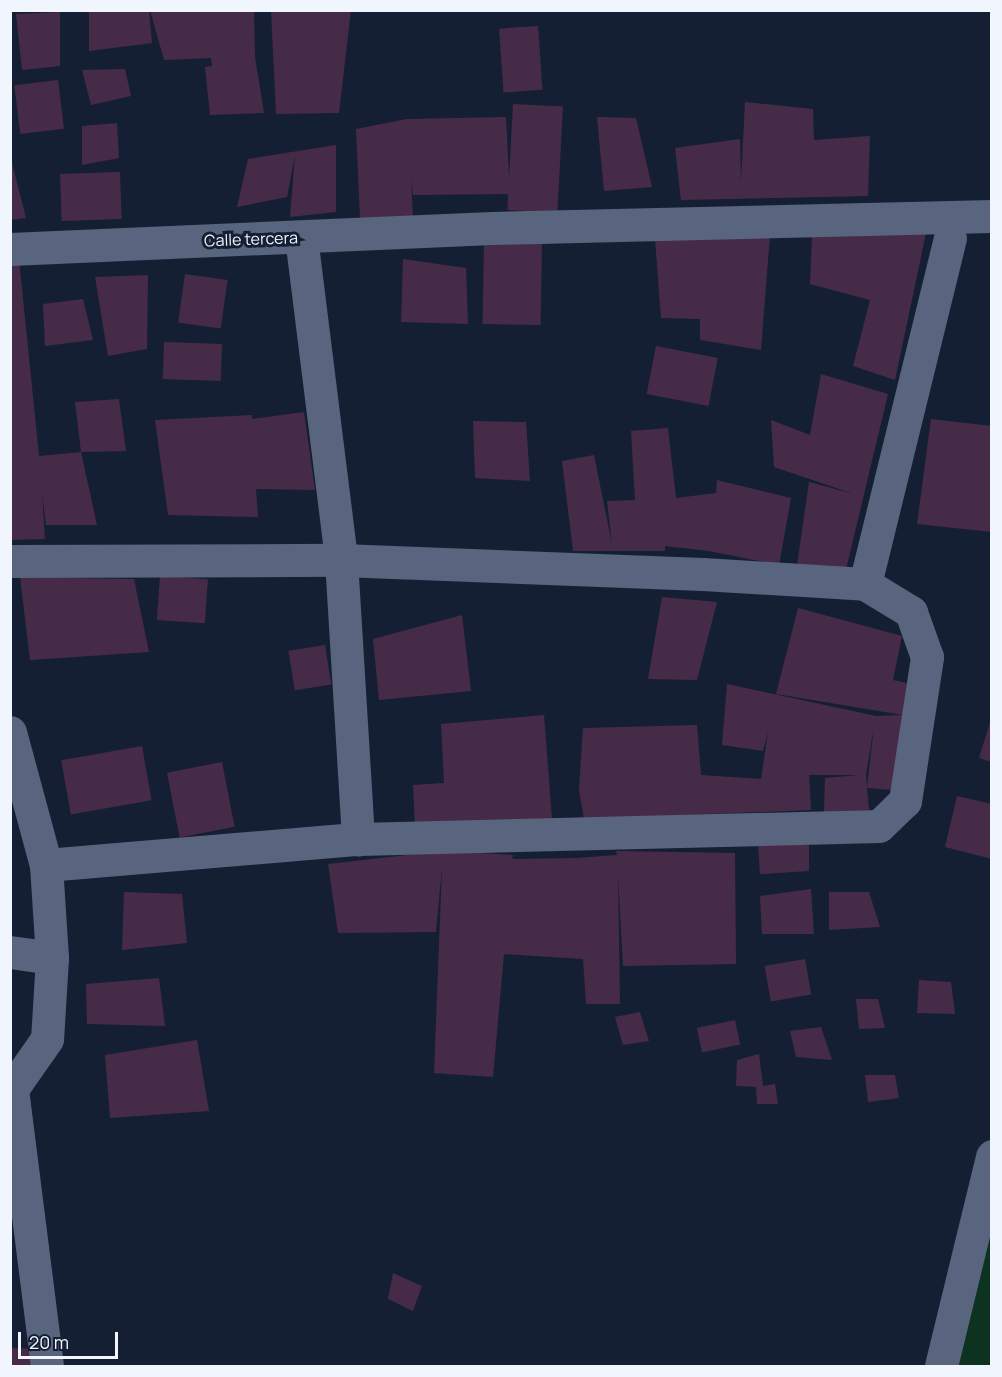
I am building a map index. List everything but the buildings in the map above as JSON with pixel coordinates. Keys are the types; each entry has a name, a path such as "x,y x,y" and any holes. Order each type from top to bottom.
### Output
{"street":[{"name":"Calle tercera","path":"10,249 492,228 992,216"},
{"path":"301,237 341,560 358,839"},
{"path":"866,585 950,238"},
{"path":"10,561 341,560 703,574 866,585 911,612 927,657 905,801 879,826 358,839 46,865"},
{"path":"10,732 46,865 52,958 46,1039 11,1089 47,1366"},
{"path":"10,952 52,958"},
{"path":"941,1366 992,1156"}],"green space":[{"path":"991,1156 991,1366 941,1366"}]}
